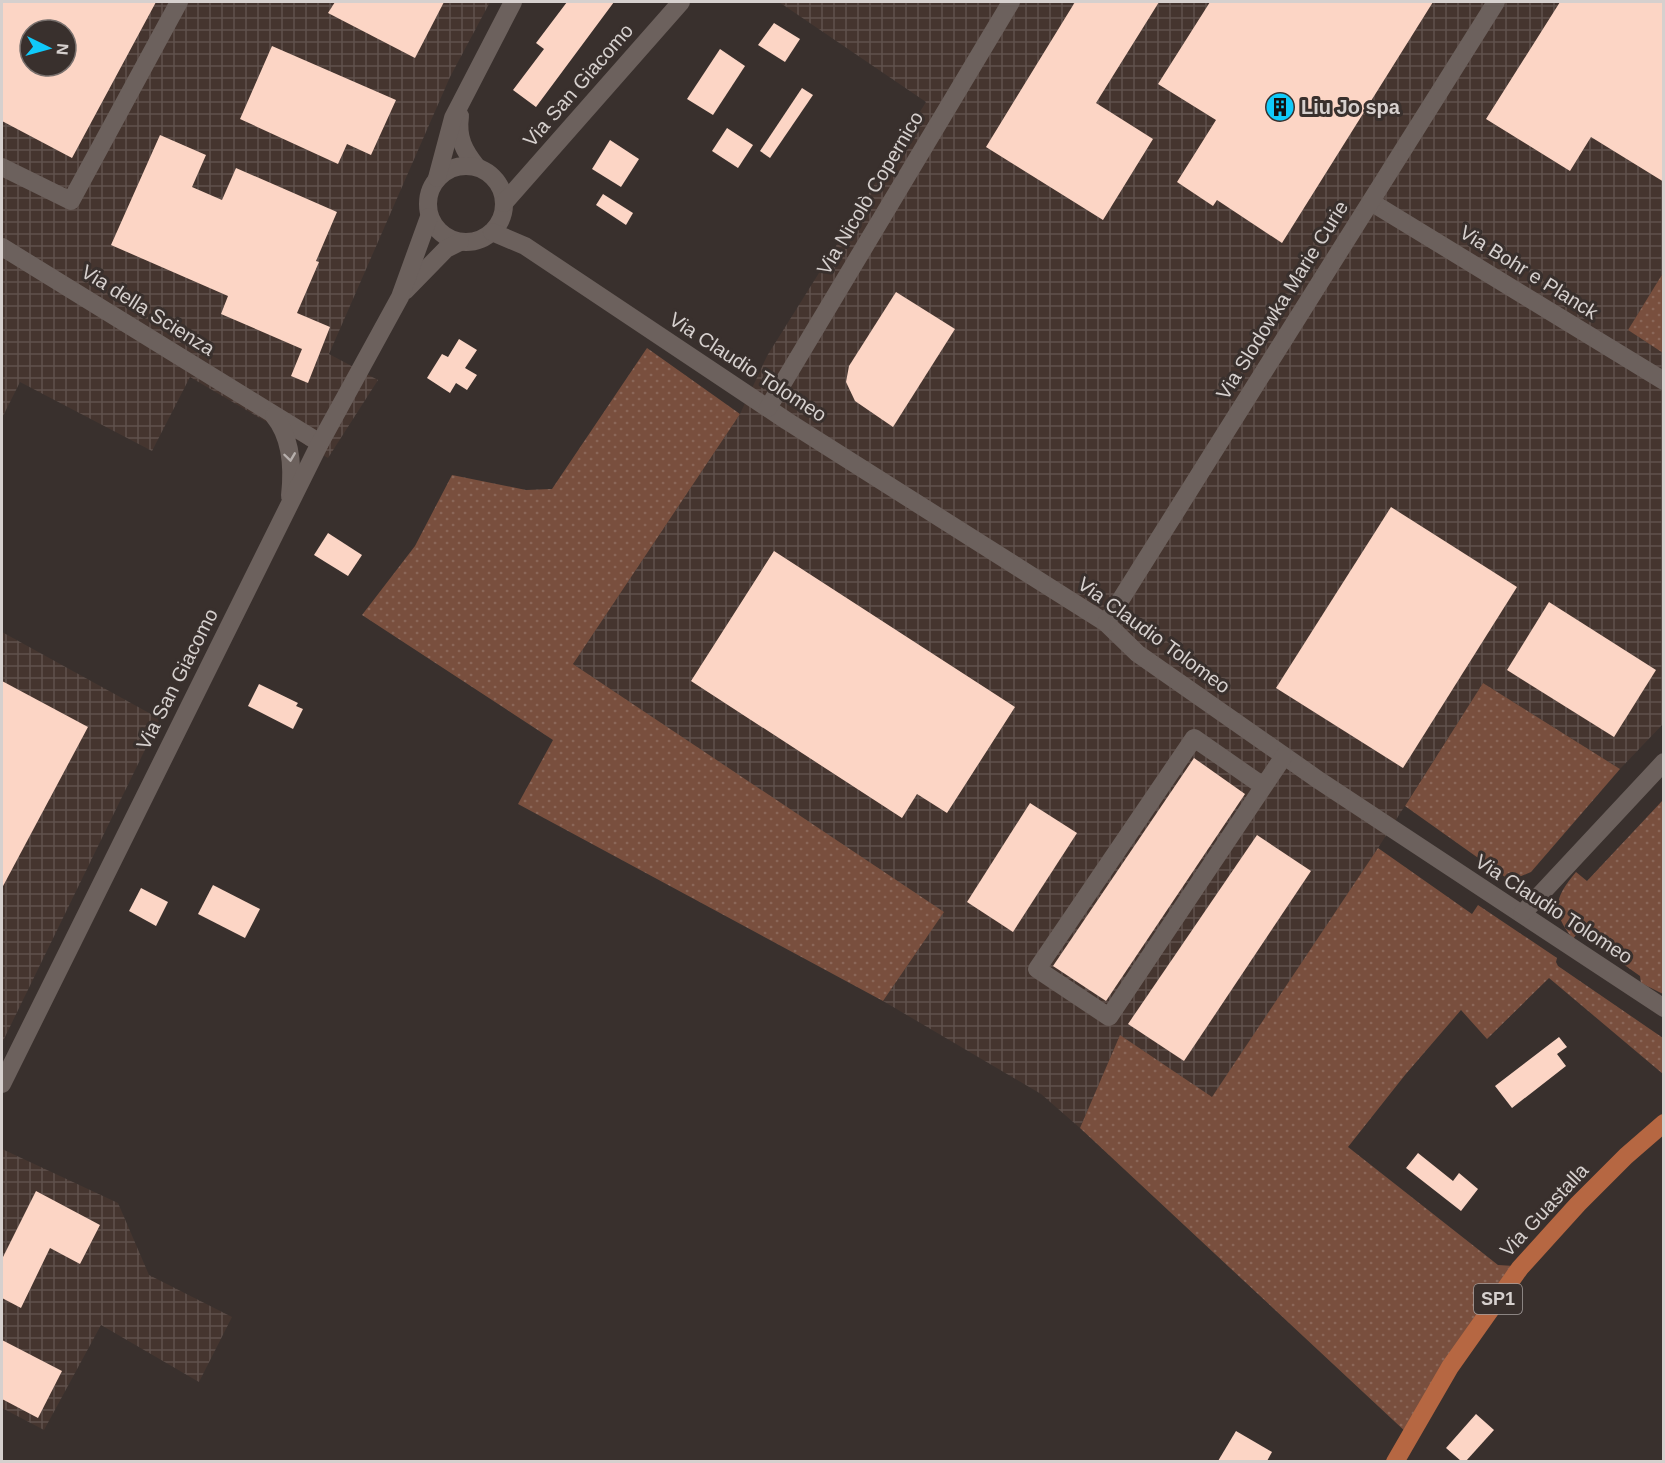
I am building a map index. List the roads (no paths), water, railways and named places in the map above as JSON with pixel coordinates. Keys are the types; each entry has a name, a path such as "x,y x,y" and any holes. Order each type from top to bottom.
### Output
{"main road":[{"name":"Via Guastalla","path":"1395,1461 1450,1367 1520,1268 1578,1204 1626,1156 1664,1123"}],"street":[{"path":"2,166 71,201 179,2"},
{"path":"462,100 459,123 462,148 501,188 504,207 497,226 492,232 477,241 460,242 441,234 434,226 429,217 427,200 429,191 437,178 453,118 462,100 513,2"},
{"name":"Via San Giacomo","path":"504,207 681,2"},
{"name":"Via Nicolò Copernico","path":"768,408 1011,2"},
{"name":"Via Slodowka Marie Curie","path":"1106,623 1496,2"},
{"path":"437,178 455,167 484,171"},
{"name":"Via San Giacomo","path":"484,171 504,177 533,172"},
{"name":"Via Bohr e Planck","path":"1371,202 1664,381"},
{"name":"Via Claudio Tolomeo","path":"504,207 505,223 525,246"},
{"name":"Via San Giacomo","path":"2,1084 320,443 400,297 429,217"},
{"name":"Via Claudio Tolomeo","path":"492,232 525,246 768,408 1106,623 1137,654 1284,756 1664,1008"},
{"name":"Via San Giacomo","path":"400,297 446,249 460,242"},
{"name":"Via della Scienza","path":"2,247 320,443"},
{"name":"Via della Scienza","path":"271,412 280,423 288,444 292,474 289,506"},
{"path":"1263,786 1194,738 1037,969 1109,1017 1284,756"},
{"path":"1522,914 1664,762"}],"place":[{"name":"Liu Jo spa","path":"1280,107"}]}
